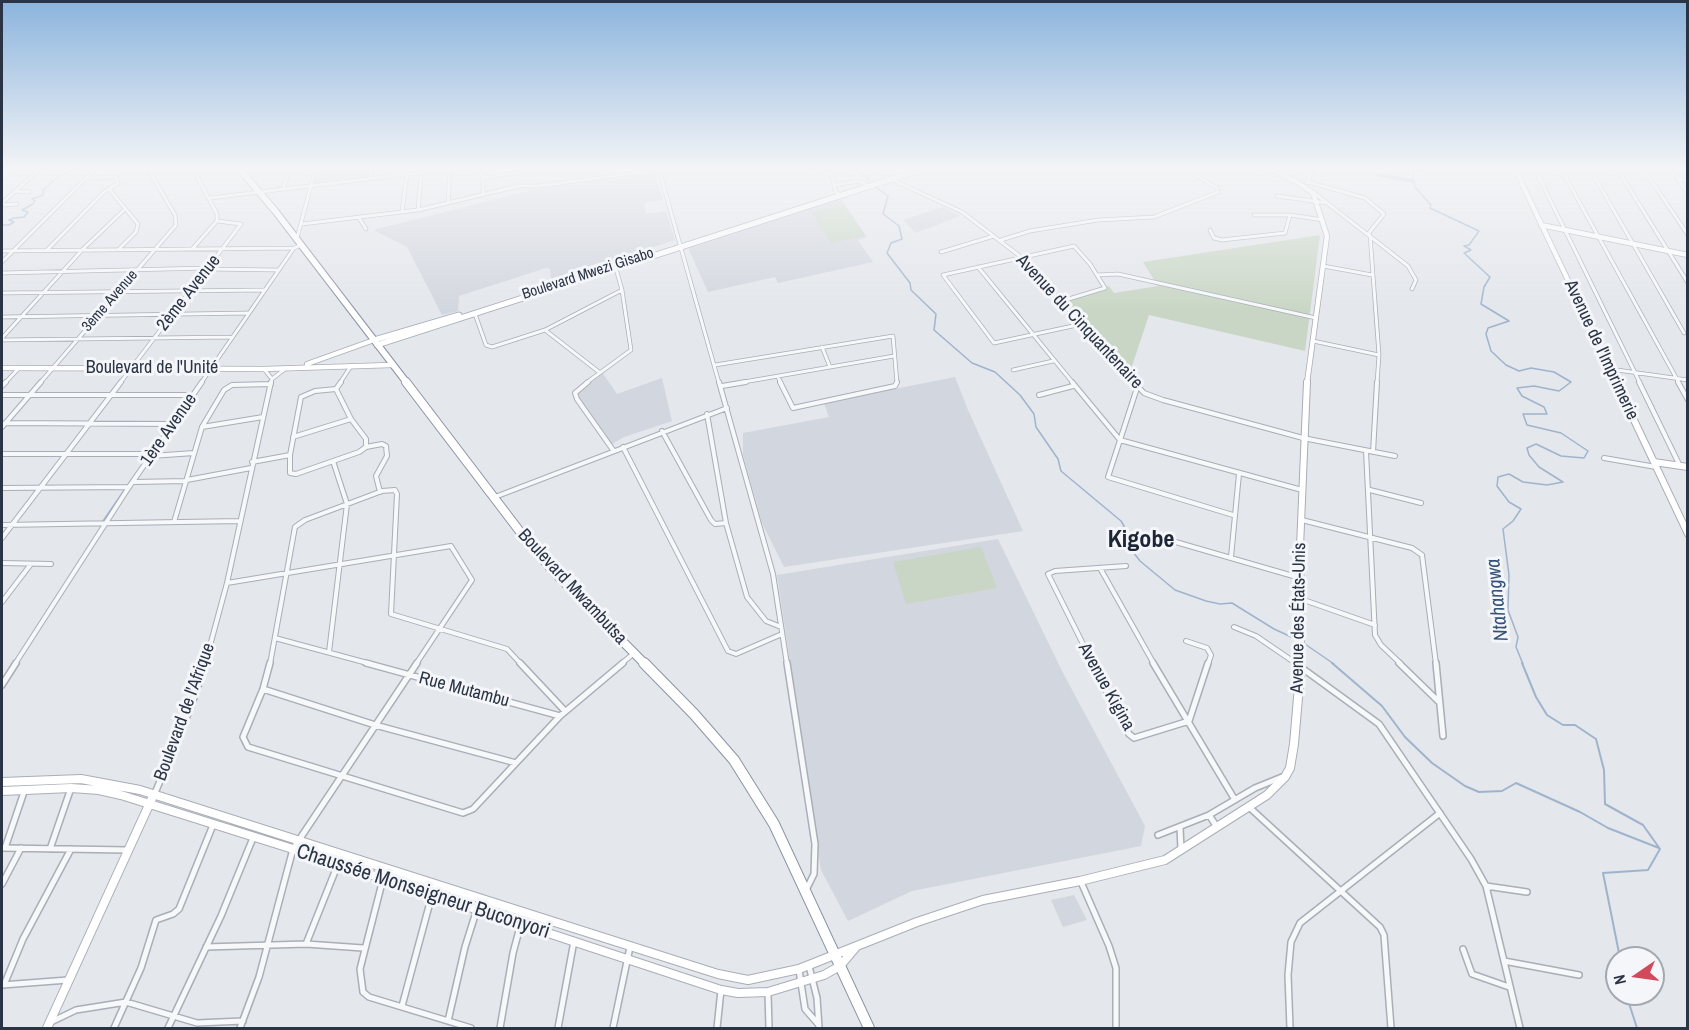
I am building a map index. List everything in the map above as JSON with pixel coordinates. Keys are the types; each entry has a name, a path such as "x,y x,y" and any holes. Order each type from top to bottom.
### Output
{"highway":[{"name":"Boulevard Mwambutsa","path":"275,215 553,571 694,714 734,760 774,824 869,1029"}],"main road":[{"name":"Boulevard Mwezi Gisabo","path":"376,342 775,215"},
{"name":"Boulevard Mwezi Gisabo","path":"376,342 475,314 552,287"}],"street":[{"path":"2,262 49,215"},
{"path":"47,250 83,215"},
{"path":"2,339 83,249 119,215"},
{"path":"119,249 139,226 130,215"},
{"name":"3ème Avenue","path":"3,425 174,227 177,220 174,215"},
{"path":"193,249 217,221 217,215"},
{"name":"1ère Avenue","path":"2,685 129,487 297,244 304,215"},
{"path":"302,224 375,215"},
{"path":"673,215 773,574 816,860 814,874 805,891"},
{"name":"Avenue du Cinquantenaire","path":"966,215 1021,257 1137,388 1163,400 1303,438 1395,456"},
{"path":"1001,240 1030,231 1064,225 1159,215"},
{"path":"1290,215 1323,220"},
{"path":"1210,231 1214,238 1220,240 1285,233 1290,215"},
{"name":"Avenue des États-Unis","path":"1286,777 1294,744 1302,656 1300,599 1303,438 1326,238 1322,215"},
{"path":"1343,215 1413,272 1416,284 1412,290"},
{"path":"1373,452 1379,355 1369,235 1383,215"},
{"name":"Avenue de l'Imprimerie","path":"1536,215 1688,534"},
{"path":"1559,215 1684,467"},
{"path":"1587,215 1688,400"},
{"path":"1617,215 1684,333"},
{"path":"1646,215 1688,283"},
{"path":"1675,215 1688,235"},
{"path":"358,217 366,228"},
{"name":"2ème Avenue","path":"2,538 241,223 217,221"},
{"path":"1541,225 1688,255"},
{"path":"941,252 995,236"},
{"path":"2,251 193,249 297,244"},
{"path":"1062,301 1105,288 1074,246 943,276 996,344 1082,324"},
{"path":"1323,266 1372,275"},
{"path":"614,450 574,393 631,350 616,267"},
{"path":"978,267 1073,386 1120,440 1302,490"},
{"path":"2,273 207,268 278,270"},
{"path":"1097,275 1118,274 1316,318"},
{"path":"2,293 264,290"},
{"path":"475,314 489,347 496,347 545,330 622,291"},
{"path":"2,317 248,313"},
{"path":"545,330 599,372"},
{"path":"715,365 891,336 895,386 797,408 789,404 778,377"},
{"path":"2,339 232,337"},
{"path":"1313,340 1379,355"},
{"name":"Boulevard de l'Unité","path":"303,366 376,342"},
{"path":"822,347 830,367"},
{"path":"722,386 894,356"},
{"path":"1013,370 1053,361"},
{"name":"Boulevard de l'Unité","path":"2,368 264,369 303,366 392,366"},
{"path":"336,389 351,366"},
{"path":"174,522 202,427 229,386 271,381 289,367"},
{"path":"2,387 19,368"},
{"path":"1609,368 1688,380"},
{"path":"264,369 271,381"},
{"name":"Boulevard de l'Afrique","path":"46,1027 154,794 198,688 227,584 271,381"},
{"path":"1039,395 1073,386"},
{"path":"1137,388 1108,477 1233,515"},
{"path":"336,389 351,419 366,439 366,447"},
{"path":"336,389 315,391 301,397 290,455 290,473 333,461 366,447 382,444 386,446 386,460 376,476 381,492"},
{"path":"2,395 193,395"},
{"path":"494,498 727,408"},
{"path":"707,414 726,523 747,597 759,615 775,626 781,627"},
{"path":"202,427 263,417"},
{"path":"293,437 351,419"},
{"path":"3,425 174,424"},
{"path":"662,432 711,520 715,524 726,523"},
{"path":"624,447 728,651 736,654 782,634"},
{"path":"1366,451 1370,490 1375,635 1381,645 1438,701"},
{"path":"2,454 194,453"},
{"path":"252,462 290,455"},
{"path":"1604,458 1684,467"},
{"path":"328,652 347,504 333,461"},
{"path":"133,482 187,480 251,468"},
{"path":"1231,557 1233,515 1239,474"},
{"path":"2,488 129,487"},
{"path":"565,711 507,649 391,614 397,494 395,490 381,492 347,504 297,525 294,530 275,638 263,689 243,737 248,747 463,813 473,809 565,711 634,654"},
{"path":"1370,490 1421,503"},
{"path":"1301,520 1412,548 1422,555 1432,623 1443,736"},
{"path":"2,525 240,521"},
{"path":"1155,536 1301,579"},
{"path":"227,584 394,552 447,545 451,546 470,575 470,585 295,845 276,906 260,977 240,1029"},
{"path":"2,563 51,564"},
{"path":"2,602 31,564"},
{"path":"1126,566 1100,568 1235,800"},
{"name":"Avenue Kigina","path":"1100,568 1055,571 1048,574 1048,577 1129,734 1138,738 1189,721"},
{"path":"1300,599 1374,625"},
{"path":"1234,627 1256,636 1379,724 1440,813 1486,886 1520,1029"},
{"name":"Rue Mutambu","path":"275,638 560,716"},
{"path":"1186,641 1207,648 1211,655 1189,721"},
{"path":"263,689 375,725 516,763"},
{"path":"1158,835 1209,815 1270,781 1286,777"},
{"path":"835,955 917,922 983,900 1080,881 1155,863 1218,828 1267,795 1286,777"},
{"name":"Chaussée Monseigneur Buconyori","path":"2,782 81,779 120,784 295,845 740,979 766,978 799,969 835,955"},
{"path":"50,849 71,788"},
{"name":"Chaussée Monseigneur Buconyori","path":"2,791 71,788 99,790 252,838 295,845 338,864 721,990 738,993 768,992 813,979 840,966"},
{"path":"25,789 3,848 128,850"},
{"path":"1249,807 1376,922 1384,935 1390,1029"},
{"path":"1290,1029 1288,975 1293,936 1300,923 1440,813"},
{"path":"1209,815 1218,828"},
{"path":"114,1029 141,968 156,920 173,914 179,909 213,825"},
{"path":"1180,827 1181,850"},
{"path":"168,1029 232,892 252,838"},
{"path":"2,881 21,848"},
{"path":"68,980 3,985 23,939 71,849"},
{"path":"306,944 338,864"},
{"path":"383,879 363,948 360,969 363,992 369,997 471,1029"},
{"path":"1080,881 1109,945 1116,969 1116,1029"},
{"path":"1486,886 1527,892"},
{"path":"402,1006 432,894"},
{"path":"448,1021 465,947 477,909"},
{"path":"500,1029 513,953 522,923"},
{"path":"558,1029 574,941"},
{"path":"206,947 306,944 363,948"},
{"path":"613,1029 630,946"},
{"path":"840,966 857,946"},
{"path":"1463,948 1472,974 1510,987"},
{"path":"1504,961 1579,975"},
{"path":"808,966 817,998 819,1026"},
{"path":"799,969 805,1009 819,1026"},
{"path":"717,1029 721,990"},
{"path":"768,992 769,1029"},
{"path":"46,1027 76,1010 111,1002 126,1002 197,1023 243,1021"}],"shaded area":[{"path":"432,215 667,215 675,240 551,281 550,269 546,268 459,296 458,311 442,315 407,247 373,230"},
{"path":"791,215 852,215 867,237 858,240 873,262 778,283 775,277 708,292 690,248"},
{"path":"918,215 960,216 916,233 903,220"},
{"path":"602,372 617,394 662,378 672,421 624,437 609,446 582,407 580,408 574,396"},
{"path":"955,377 1023,531 784,567 762,523 743,455 743,433 829,417 824,403"},
{"path":"998,539 1062,671 1145,826 1141,846 912,891 848,921 821,870 777,575"},
{"path":"1074,895 1087,920 1063,927 1051,900"}],"green space":[{"path":"813,215 851,215 865,236 831,243"},
{"path":"1320,235 1305,351 1149,315 1130,372 1063,300 1109,286 1114,293 1158,286 1143,262"},
{"path":"981,547 997,588 906,604 893,562"}],"waterway":[{"path":"2,225 9,225 14,222 9,220 26,215"},
{"path":"884,215 899,226 902,239 891,243 887,253 910,283 911,290 936,314 934,330 972,363 995,372 1020,395 1034,414 1036,427 1058,459 1061,471 1121,521 1124,526 1122,534 1124,540 1140,561 1175,590 1206,601 1220,604 1232,603 1274,629 1298,640"},
{"name":"Ntahangwa","path":"1445,215 1479,231 1469,245 1464,246 1471,250 1464,253 1490,277 1484,287 1481,304 1509,321 1488,328 1486,334 1491,351 1506,365 1519,371 1531,368 1554,372 1571,382 1559,391 1534,386 1517,388 1522,396 1544,407 1547,414 1523,414 1527,425 1561,433 1588,451 1584,458 1561,456 1536,444 1527,448 1529,455 1539,467 1563,482 1547,485 1523,482 1509,474 1498,477 1497,486 1509,502 1521,509 1513,521 1503,529 1509,575 1508,610 1518,637 1516,647 1523,664"},
{"path":"128,485 137,472"},
{"path":"103,521 125,489"},
{"path":"1302,642 1334,664"},
{"path":"1332,663 1382,706 1405,737 1432,763 1465,786 1479,792 1502,791 1516,783 1580,812 1608,828 1659,848"},
{"name":"Ntahangwa","path":"1522,663 1536,697 1547,715 1563,725 1575,725 1596,739 1604,770 1605,804 1643,825 1660,849 1648,870 1603,873 1618,946"},
{"name":"Ntahangwa","path":"1630,1006 1637,1028"}],"district":[{"name":"Kigobe","path":"1141,541"}]}
